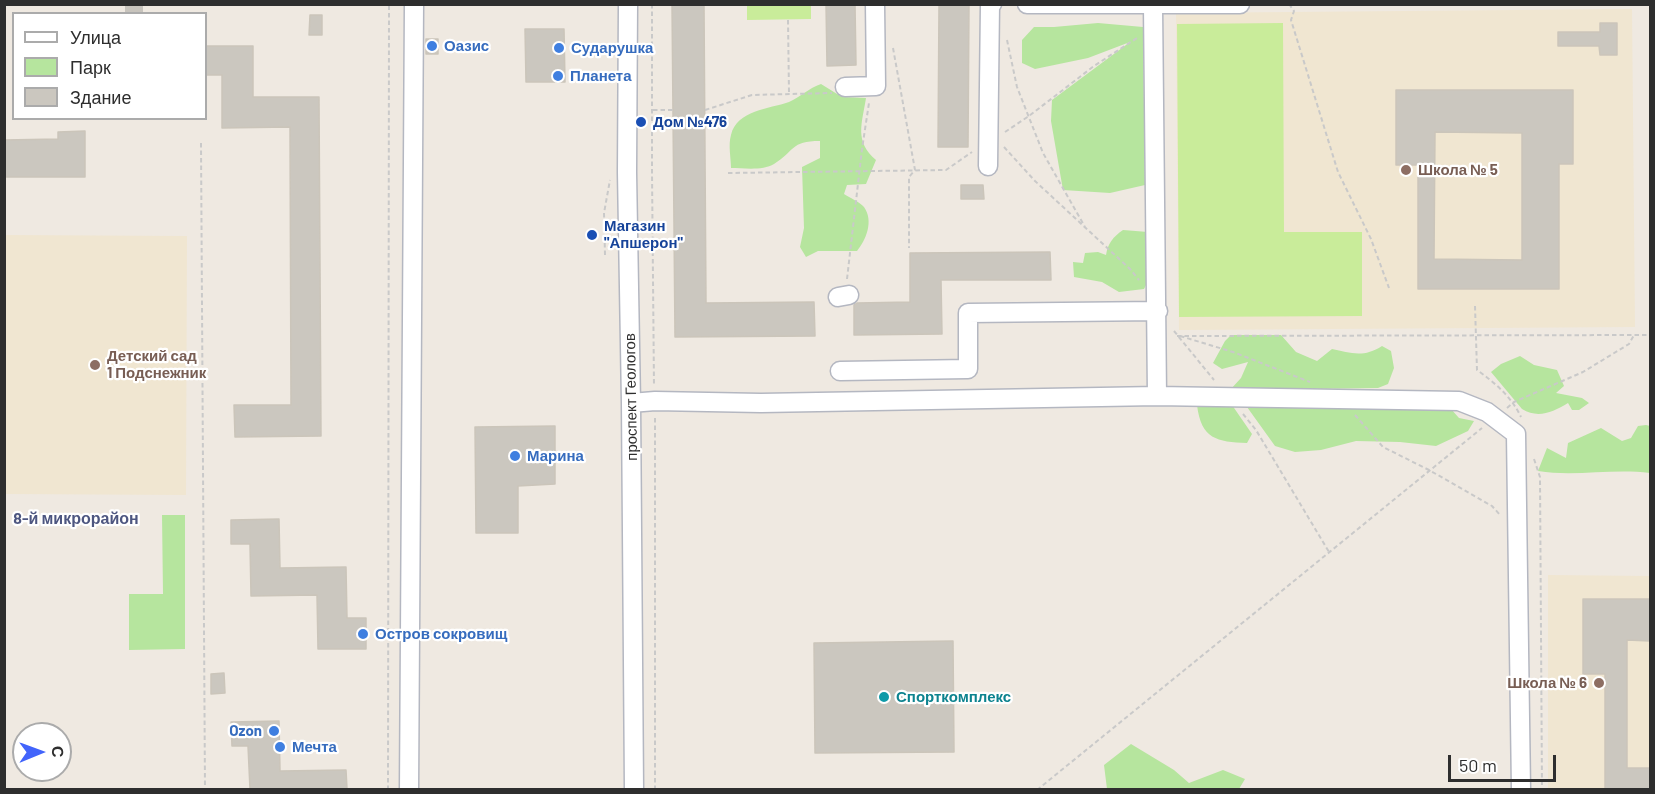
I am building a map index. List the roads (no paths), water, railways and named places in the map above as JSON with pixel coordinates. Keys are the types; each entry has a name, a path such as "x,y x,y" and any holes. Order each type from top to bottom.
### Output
{"street":[{"path":"409,789 414,4"},
{"name":"проспект Геологов","path":"628,4 627,172 634,789"},
{"path":"840,90 876,86 875,4"},
{"path":"1027,4 1153,6 1240,4"},
{"path":"988,165 992,140 991,5"},
{"path":"1153,6 1158,311 1157,396"},
{"path":"840,370 968,369 968,313 1158,311"},
{"path":"631,403 655,401 761,404 1157,396 1459,401 1487,412 1516,434 1521,789"}],"tunnel":[{"path":"134,4 134,12"}],"place":[{"name":"Оазис","path":"432,46"},
{"name":"Сударушка","path":"559,48"},
{"name":"Планета","path":"558,76"},
{"name":"Дом №476","path":"641,122"},
{"name":"Школа № 5","path":"1406,170"},
{"name":"Магазин \"Апшерон\"","path":"592,235"},
{"name":"Детский сад 1 Подснежник","path":"95,365"},
{"name":"Марина","path":"515,456"},
{"name":"Остров сокровищ","path":"363,634"},
{"name":"Школа № 6","path":"1599,683"},
{"name":"Спорткомплекс","path":"884,697"},
{"name":"Ozon","path":"274,731"},
{"name":"Мечта","path":"280,747"}],"district":[{"name":"8-й микрорайон","path":"76,519"}]}
